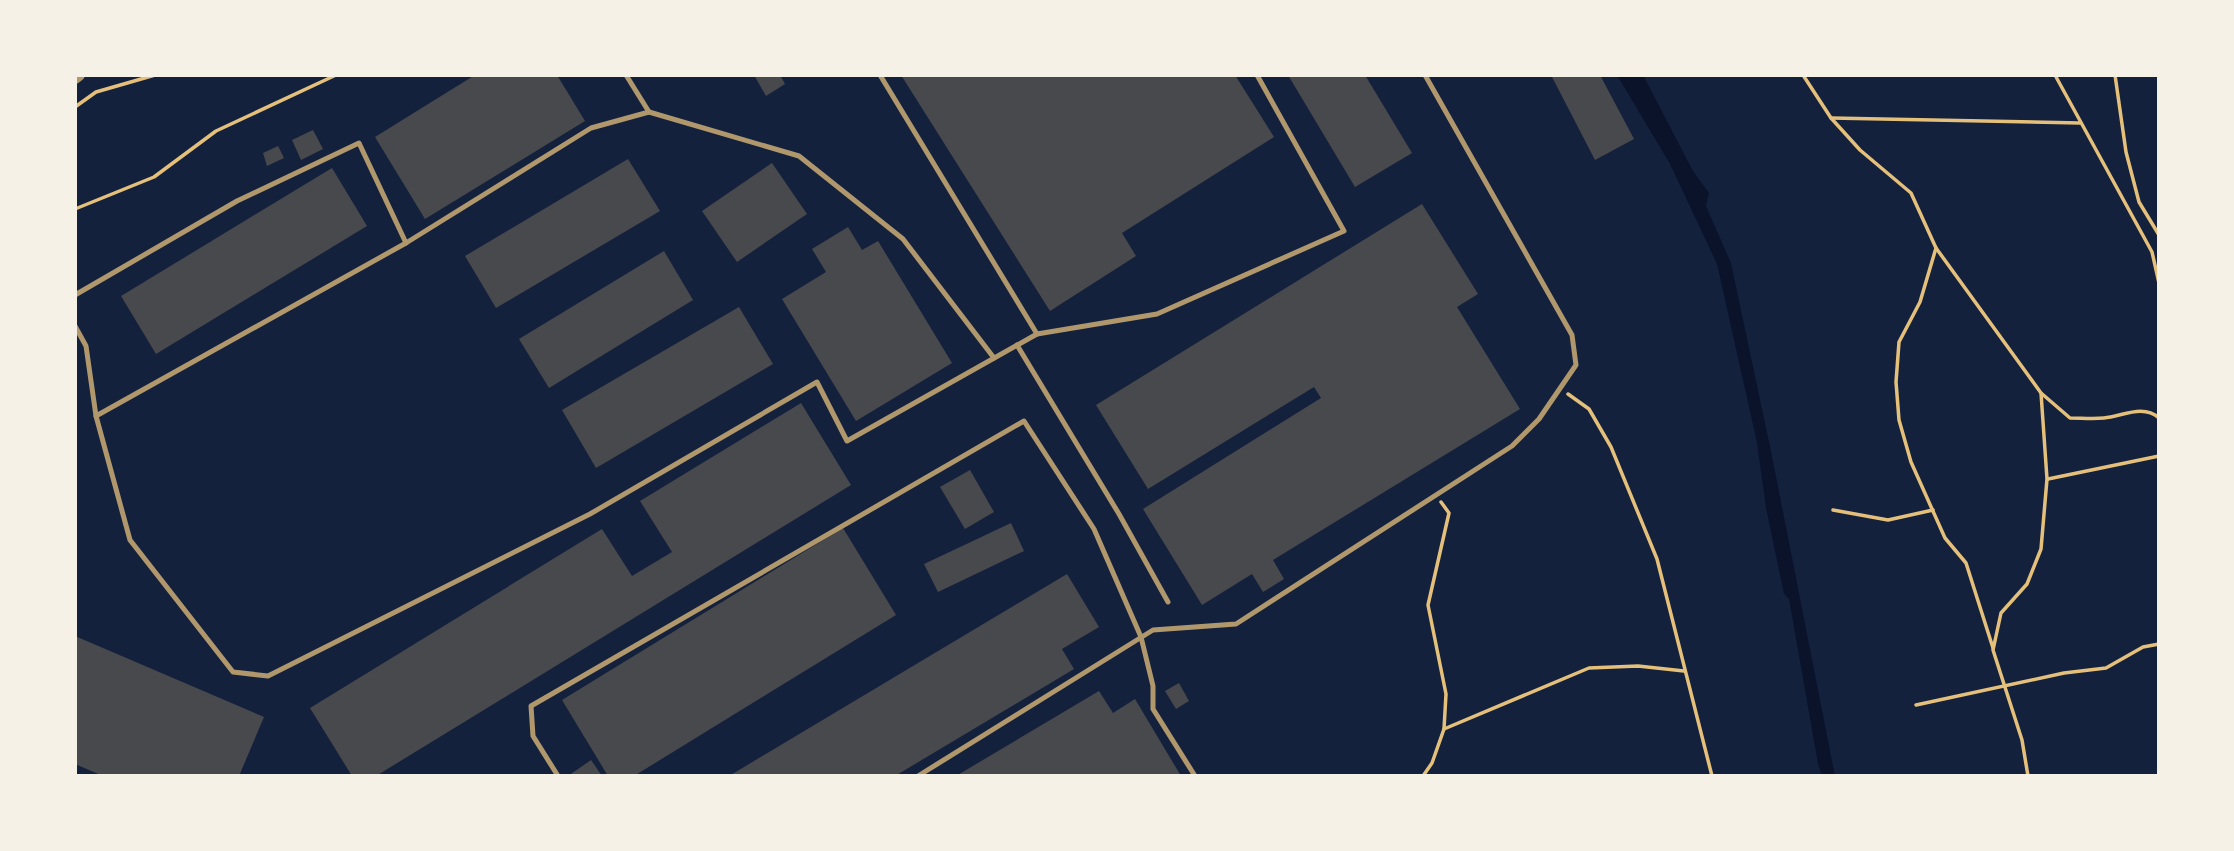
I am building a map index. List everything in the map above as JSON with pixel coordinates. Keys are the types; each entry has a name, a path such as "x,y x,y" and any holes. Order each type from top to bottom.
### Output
{"lane":[{"path":"626,75 649,112"},
{"path":"880,75 1037,334"},
{"path":"75,326 86,346 96,416 130,540 233,672 268,676 590,514 817,382 847,441 1037,334 1157,314 1344,231 1257,75"},
{"path":"918,776 1153,630 1191,625 1236,624 1512,446 1539,419 1576,365 1572,335 1425,75"},
{"path":"96,416 406,243 591,128 649,112 799,156 903,239 995,358"},
{"path":"75,295 237,201 359,143 406,243"},
{"path":"1017,345 1119,514 1168,602"},
{"path":"558,776 533,736 531,706 1024,421 1094,529 1141,637 1153,687 1153,709 1195,776"}],"path":[{"path":"75,107 96,92 155,75"},
{"path":"75,209 154,177 216,131 336,75"},
{"path":"1803,75 1831,118 1860,150 1911,193 1936,248 2041,393 2070,418 2105,418 2128,411 2152,412 2159,418"},
{"path":"2055,75 2159,264"},
{"path":"2115,75 2126,152 2139,202 2159,236"},
{"path":"1831,118 2080,123"},
{"path":"1936,248 1920,302 1899,342 1896,382 1899,420 1910,462 1945,538 1966,563 2006,685 2022,740 2028,776"},
{"path":"2152,252 2159,283"},
{"path":"1560,388 1589,409 1611,447 1657,559 1712,776"},
{"path":"1993,650 2001,613 2027,584 2041,549 2048,479 2041,393"},
{"path":"2048,479 2159,456"},
{"path":"1423,776 1432,763 1444,729 1446,694 1428,605 1449,513 1435,494"},
{"path":"1833,510 1888,520 1933,510"},
{"path":"1916,705 2006,685 2106,668 2143,647 2159,644"},
{"path":"1444,729 1589,668 1638,666 1684,671"}],"water":[{"path":"1617,75 1643,75 1693,171 1709,193 1706,206 1731,263 1835,776 1822,776 1818,764 1789,599 1784,594 1766,508 1757,443 1717,264 1670,164"}],"building":[{"path":"475,75 557,75 585,121 425,219 375,137"},
{"path":"754,75 780,75 785,84 766,96"},
{"path":"901,75 1235,75 1274,137 1122,233 1136,256 1050,311"},
{"path":"1288,75 1365,75 1412,153 1355,187"},
{"path":"1551,75 1600,75 1634,139 1595,160"},
{"path":"313,130 323,149 301,160 292,140"},
{"path":"278,146 284,158 267,166 263,153"},
{"path":"628,159 660,211 496,308 465,256"},
{"path":"772,163 807,214 737,262 702,211"},
{"path":"332,168 367,226 156,354 121,296"},
{"path":"1422,204 1478,294 1457,307 1520,409 1273,560 1284,579 1263,592 1252,574 1202,605 1143,509 1321,398 1314,387 1148,489 1096,405"},
{"path":"848,227 862,250 878,241 952,363 856,421 782,299 826,272 812,249"},
{"path":"664,251 693,300 549,388 519,339"},
{"path":"739,307 773,364 596,468 562,410"},
{"path":"801,403 851,485 376,776 352,776 310,708 602,529 632,576 672,552 640,501"},
{"path":"970,470 994,512 965,529 940,487"},
{"path":"1011,523 1024,551 938,592 924,564"},
{"path":"843,528 896,615 634,776 608,776 562,700"},
{"path":"1067,574 1099,627 1062,649 1074,669 895,776 729,776"},
{"path":"75,636 264,717 239,776 103,776 75,764"},
{"path":"1179,683 1189,701 1176,709 1165,691"},
{"path":"1099,691 1113,713 1135,699 1181,776 956,776"},
{"path":"591,760 602,776 568,776"}]}
